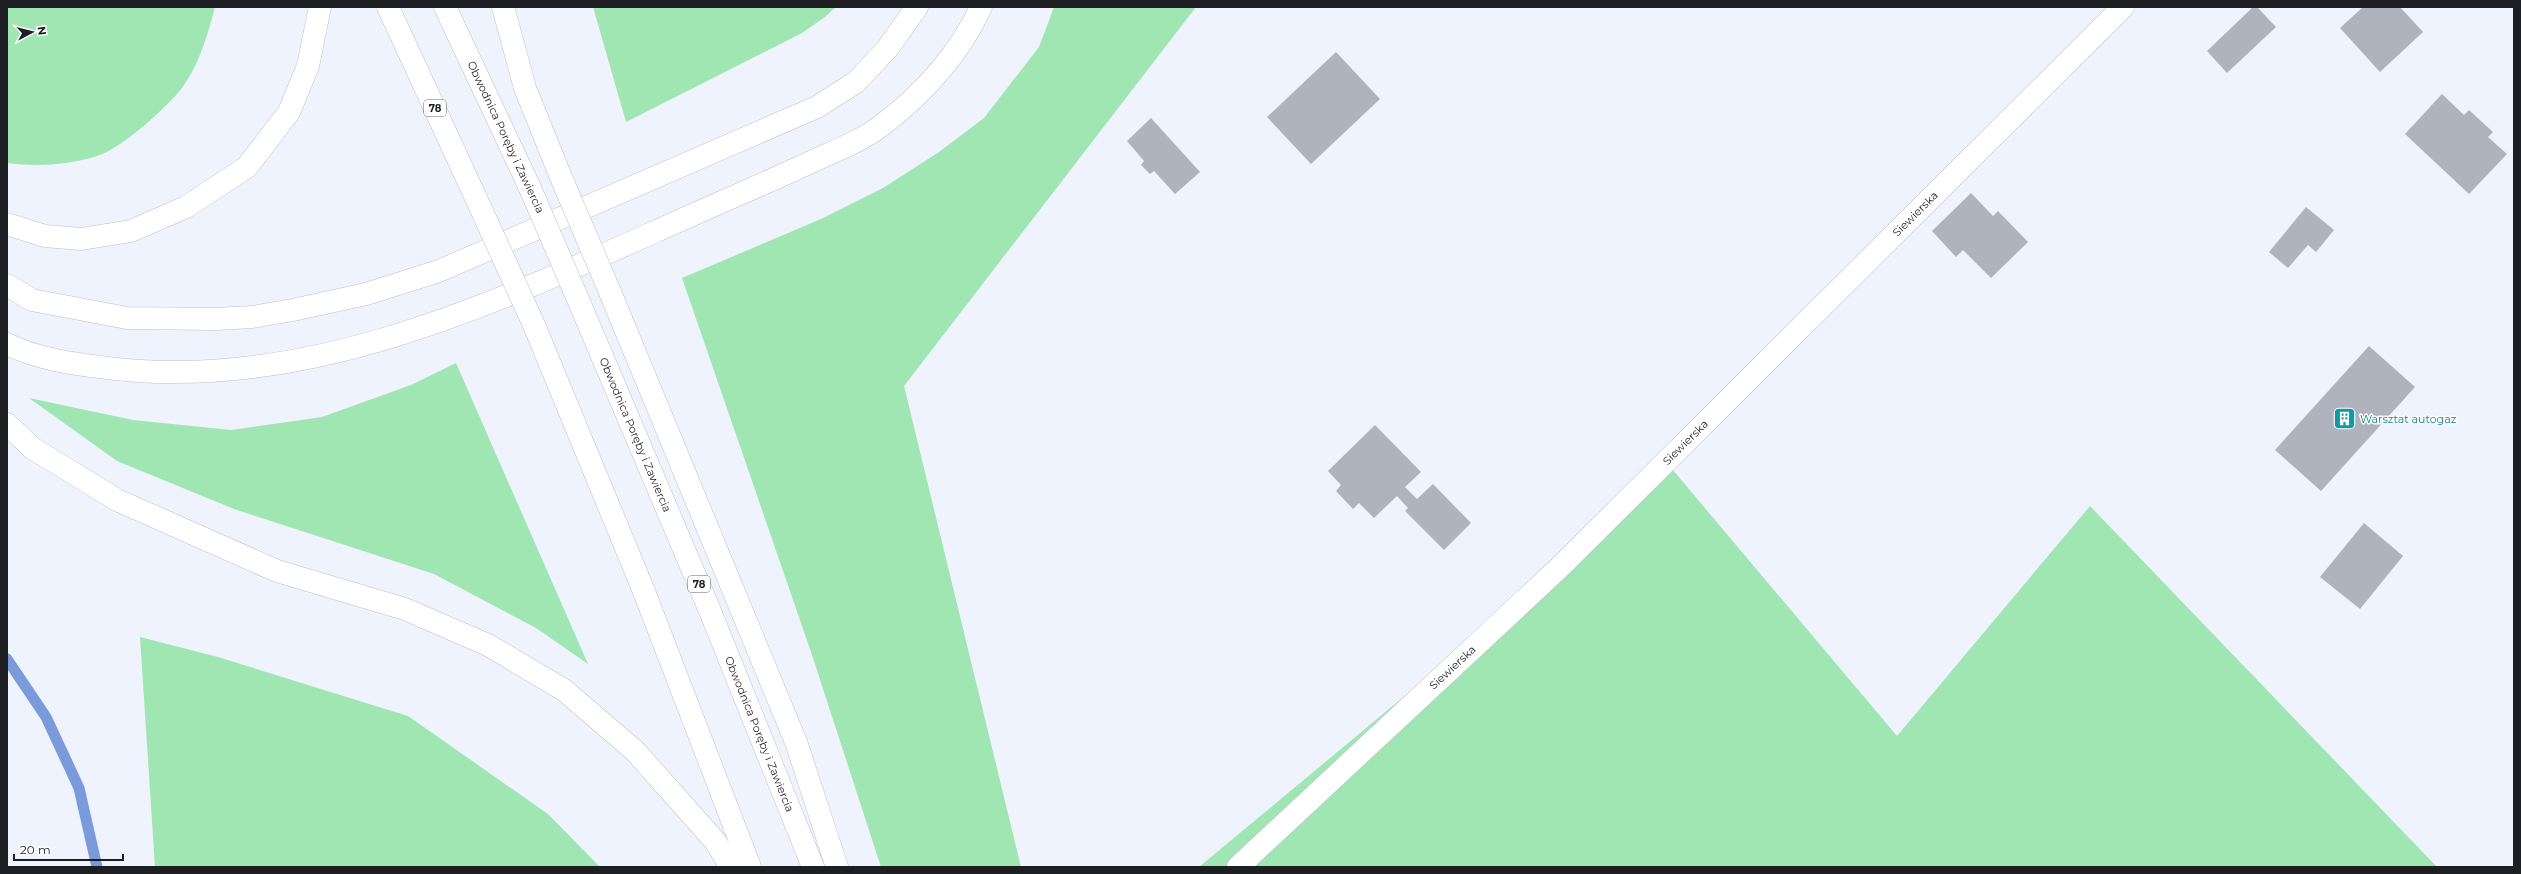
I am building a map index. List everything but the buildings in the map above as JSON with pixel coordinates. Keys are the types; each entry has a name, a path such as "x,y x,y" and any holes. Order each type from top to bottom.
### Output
{"main road":[{"path":"7,224 45,236 81,239 131,230 186,207 247,167 289,112 308,66 320,7"},
{"name":"78","path":"388,7 534,326 644,589 750,867"},
{"name":"Obwodnica Poręby i Zawiercia","path":"445,7 530,188 580,304 708,606 813,867"},
{"path":"504,7 525,88 796,742 837,867"},
{"path":"7,285 32,300 81,311 128,318 172,320 252,317 293,310 366,294 459,263 817,107 856,82 887,49 917,7"},
{"path":"7,344 17,349 72,364 150,374 251,368 297,360 387,338 485,304 783,175 878,129 916,98 949,62 981,7"},
{"name":"Siewierska","path":"1238,867 1566,561 2123,7"},
{"path":"7,424 32,448 117,500 277,571 405,609 488,645 564,690 635,751 715,841 731,867"}],"green space":[{"path":"7,7 215,7 206,38 188,79 175,96 142,127 118,145 97,156 64,163 30,165 7,163"},
{"path":"593,7 836,7 825,17 802,33 626,122"},
{"path":"1054,7 1196,7 904,386 1021,867 881,867 811,652 682,278 821,219 883,188 939,152 984,118 1039,47"},
{"path":"456,363 588,664 536,628 434,574 234,509 117,461 29,398 133,420 231,430 322,417 411,385"},
{"path":"1667,463 1897,736 2090,506 2437,867 1199,867 1561,566"},
{"path":"140,637 218,657 408,716 548,814 600,867 155,867"}],"waterway":[{"path":"7,659 46,717 79,788 97,867"}],"place":[{"name":"Warsztat autogaz","path":"2345,419"}]}
